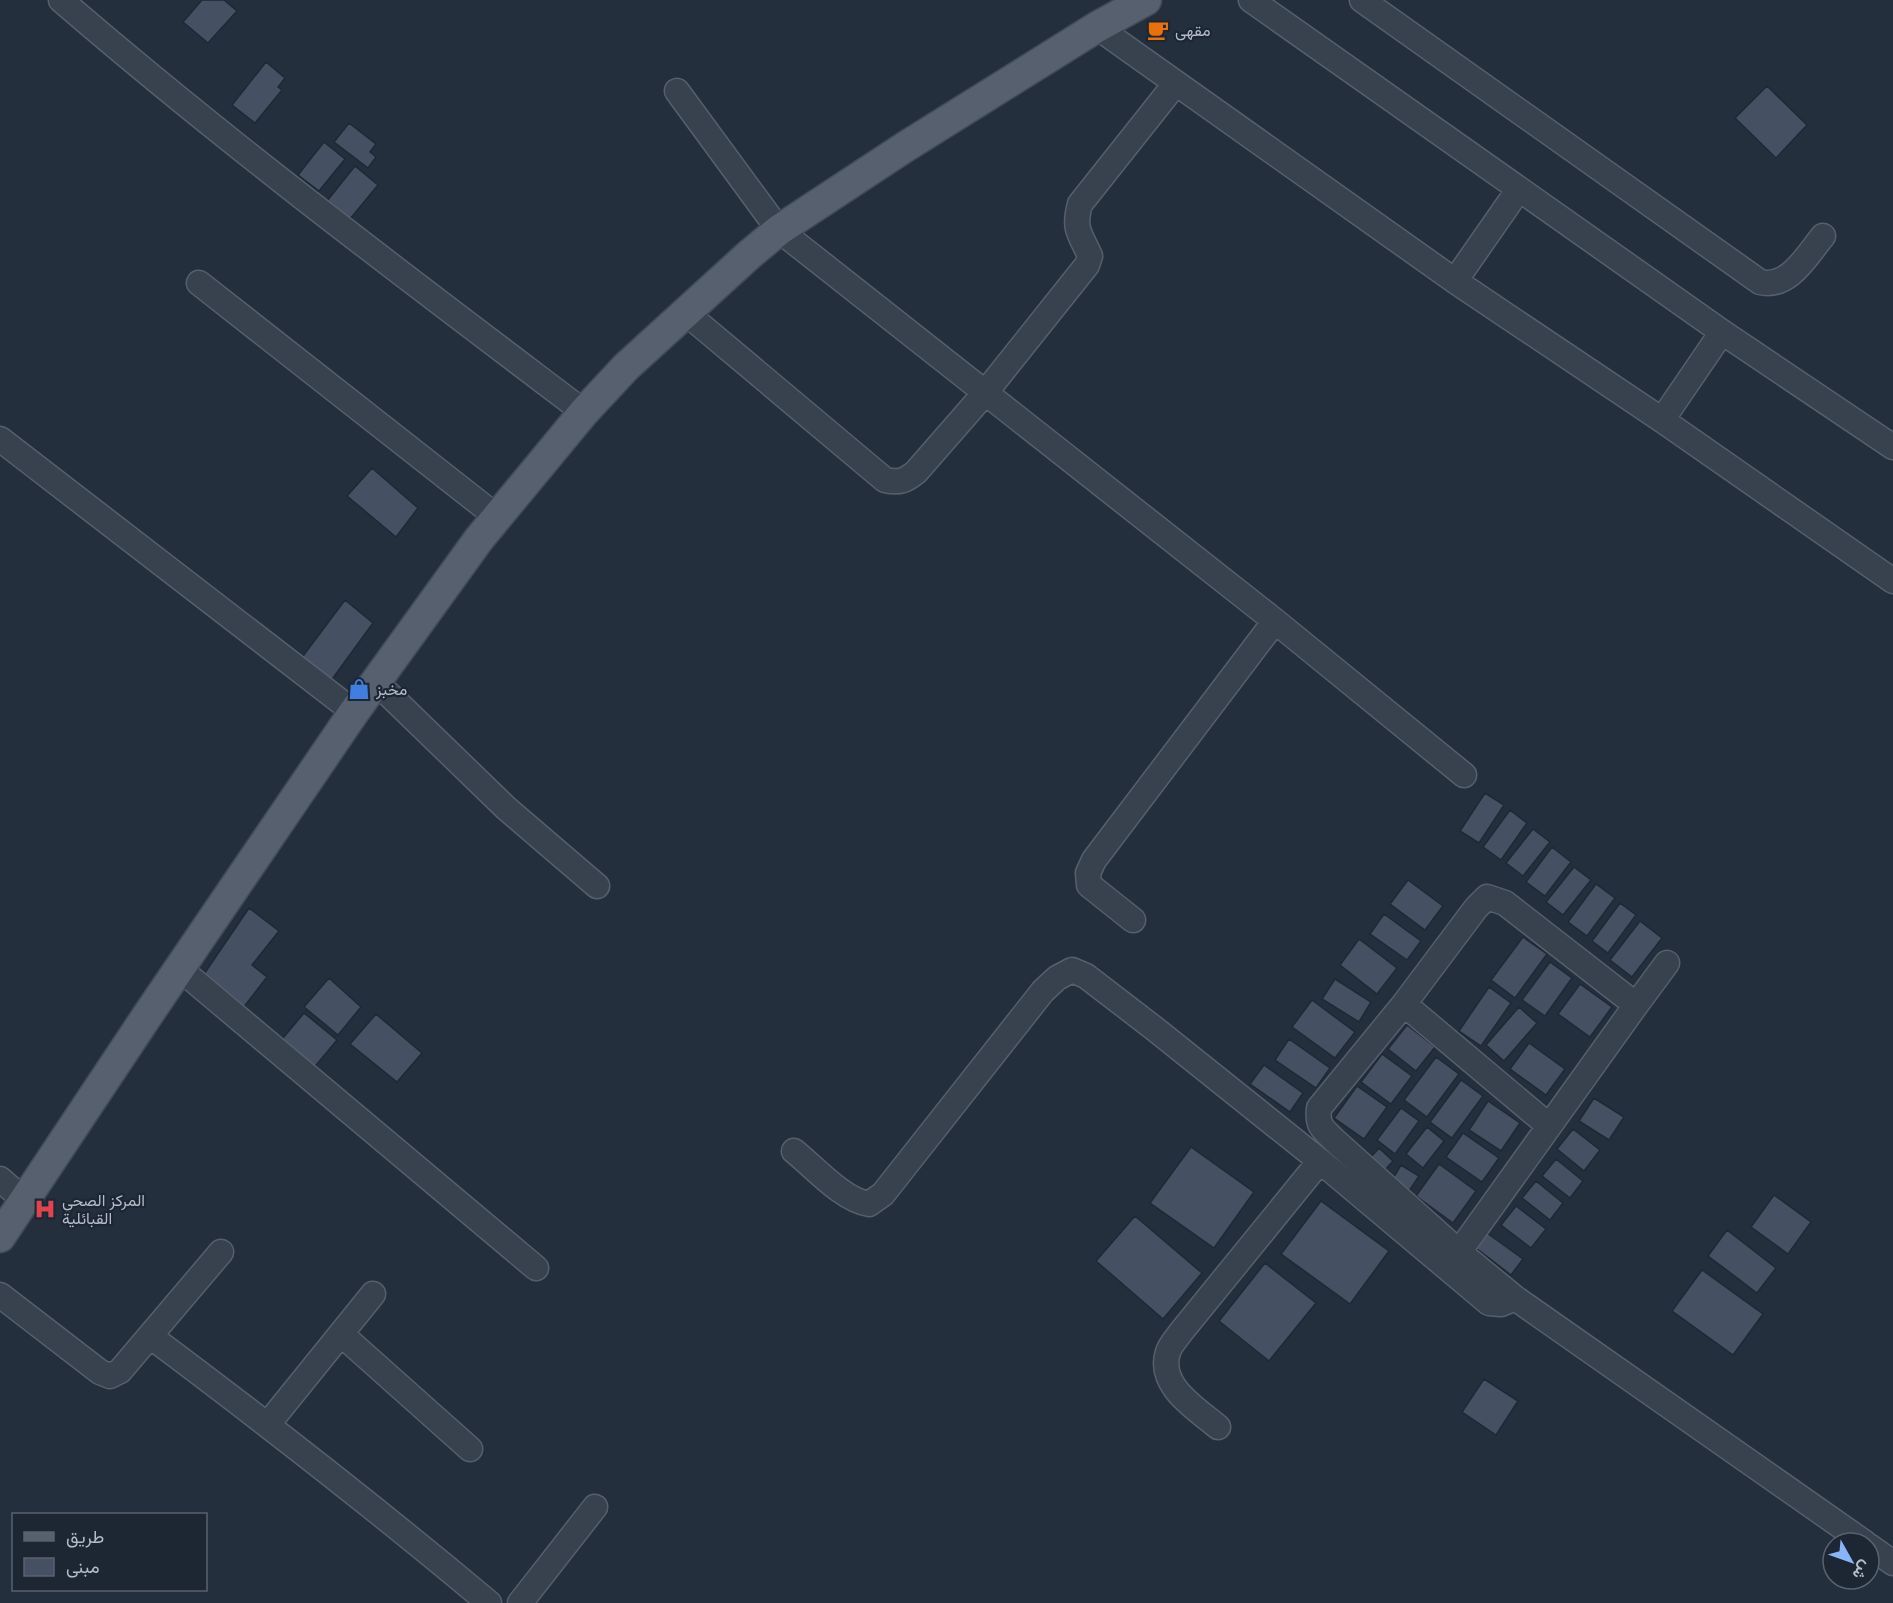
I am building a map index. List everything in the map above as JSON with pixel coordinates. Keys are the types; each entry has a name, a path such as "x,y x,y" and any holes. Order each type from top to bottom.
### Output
{"main road":[{"path":"0,1237 354,712 497,517 584,412 626,367 779,230 905,147 1097,27 1146,0"}],"street":[{"path":"62,0 140,68 297,194 584,412"},
{"path":"1251,0 1722,332 1893,447"},
{"path":"1362,0 1760,282 1768,284 1781,282 1793,272 1823,236"},
{"path":"1097,27 1455,281 1662,420 1893,582"},
{"path":"686,313 885,480 906,481 985,393 1088,265 1090,256 1079,236 1076,219 1080,204 1176,83"},
{"path":"677,91 779,230 1275,621 1464,775"},
{"path":"1455,281 1519,189"},
{"path":"199,283 497,517"},
{"path":"1662,420 1722,332"},
{"path":"0,439 354,712"},
{"path":"1133,920 1089,885 1088,873 1094,860 1275,621"},
{"path":"376,682 506,808 597,886"},
{"path":"1636,1005 1505,903 1487,897 1319,1108 1320,1126 1459,1252 1515,1298 1848,1531"},
{"path":"1459,1252 1548,1125 1667,963"},
{"path":"180,969 537,1268"},
{"path":"794,1151 842,1192 857,1202 869,1204 883,1194 1043,991 1057,978 1072,970 1086,976 1155,1029 1320,1161 1489,1304 1501,1304 1515,1298"},
{"path":"1404,1004 1548,1125"},
{"path":"1218,1427 1173,1388 1167,1371 1168,1353 1181,1332 1320,1161"},
{"path":"0,1179 24,1200"},
{"path":"0,1295 100,1372 110,1376 120,1371 221,1252"},
{"path":"268,1424 373,1294"},
{"path":"341,1334 470,1449"},
{"path":"150,1336 268,1424 392,1522 489,1603"},
{"path":"520,1603 595,1507"}],"building":[{"path":"202,0 224,0 237,11 208,43 183,22"},
{"path":"266,62 285,78 278,87 282,90 255,123 232,105"},
{"path":"1767,86 1807,125 1776,158 1735,118"},
{"path":"349,123 376,144 370,152 376,157 368,168 334,142"},
{"path":"324,142 345,159 319,191 298,175"},
{"path":"355,166 378,185 350,219 327,201"},
{"path":"372,468 418,508 396,537 347,496"},
{"path":"345,600 373,623 330,682 300,660"},
{"path":"1485,793 1504,805 1479,843 1460,831"},
{"path":"1510,810 1527,823 1501,860 1483,847"},
{"path":"1533,829 1550,842 1523,876 1506,863"},
{"path":"1552,847 1571,862 1545,896 1526,882"},
{"path":"1574,867 1591,880 1563,915 1546,902"},
{"path":"1408,880 1443,906 1425,930 1390,904"},
{"path":"1596,884 1615,898 1587,936 1568,922"},
{"path":"1620,903 1636,915 1608,953 1592,941"},
{"path":"249,908 279,931 252,965 267,977 240,1012 200,980"},
{"path":"1384,914 1421,941 1407,960 1370,934"},
{"path":"1640,921 1662,938 1632,977 1610,960"},
{"path":"1523,937 1547,954 1515,998 1491,980"},
{"path":"1359,939 1397,968 1377,994 1340,965"},
{"path":"1550,962 1572,978 1545,1016 1522,1000"},
{"path":"329,978 361,1007 338,1035 304,1007"},
{"path":"1335,979 1371,1002 1359,1022 1322,999"},
{"path":"1580,984 1612,1007 1590,1037 1558,1014"},
{"path":"1489,987 1511,1003 1481,1046 1459,1031"},
{"path":"1312,1000 1355,1032 1335,1058 1292,1027"},
{"path":"1519,1007 1537,1023 1504,1061 1486,1045"},
{"path":"304,1013 337,1040 312,1070 278,1044"},
{"path":"376,1014 422,1053 397,1082 350,1044"},
{"path":"1407,1025 1435,1047 1416,1071 1388,1049"},
{"path":"1289,1039 1330,1068 1316,1088 1275,1060"},
{"path":"1529,1043 1565,1069 1546,1095 1510,1069"},
{"path":"1382,1054 1412,1076 1391,1104 1361,1082"},
{"path":"1436,1057 1459,1074 1427,1117 1404,1100"},
{"path":"1264,1065 1303,1093 1290,1112 1250,1084"},
{"path":"1461,1080 1483,1096 1452,1138 1430,1122"},
{"path":"1357,1086 1387,1107 1364,1139 1334,1118"},
{"path":"1594,1098 1624,1117 1609,1140 1579,1121"},
{"path":"1488,1101 1520,1123 1501,1151 1469,1130"},
{"path":"1401,1108 1419,1121 1395,1154 1377,1140"},
{"path":"1427,1127 1444,1141 1423,1168 1406,1154"},
{"path":"1573,1129 1600,1150 1584,1171 1557,1149"},
{"path":"1463,1133 1499,1158 1482,1182 1446,1157"},
{"path":"1191,1147 1254,1192 1214,1248 1150,1203"},
{"path":"1379,1148 1393,1161 1384,1171 1370,1158"},
{"path":"1556,1159 1583,1181 1570,1198 1542,1176"},
{"path":"1439,1164 1476,1191 1453,1223 1416,1196"},
{"path":"1401,1165 1419,1176 1409,1191 1392,1180"},
{"path":"1536,1181 1563,1203 1550,1220 1522,1198"},
{"path":"1774,1195 1811,1222 1788,1254 1751,1227"},
{"path":"1321,1201 1389,1251 1350,1304 1281,1254"},
{"path":"1516,1206 1546,1229 1531,1248 1501,1225"},
{"path":"1135,1216 1202,1273 1163,1319 1096,1261"},
{"path":"1727,1230 1776,1268 1757,1293 1708,1256"},
{"path":"1487,1233 1523,1259 1511,1275 1476,1248"},
{"path":"1265,1263 1316,1303 1269,1361 1219,1321"},
{"path":"1702,1270 1763,1314 1733,1355 1672,1311"},
{"path":"1484,1379 1518,1401 1496,1435 1462,1412"}],"place":[{"name":"مقهى","path":"1158,30"},
{"name":"مخبز","path":"359,689"},
{"name":"المركز الصحي القبائلية","path":"45,1209"}]}
